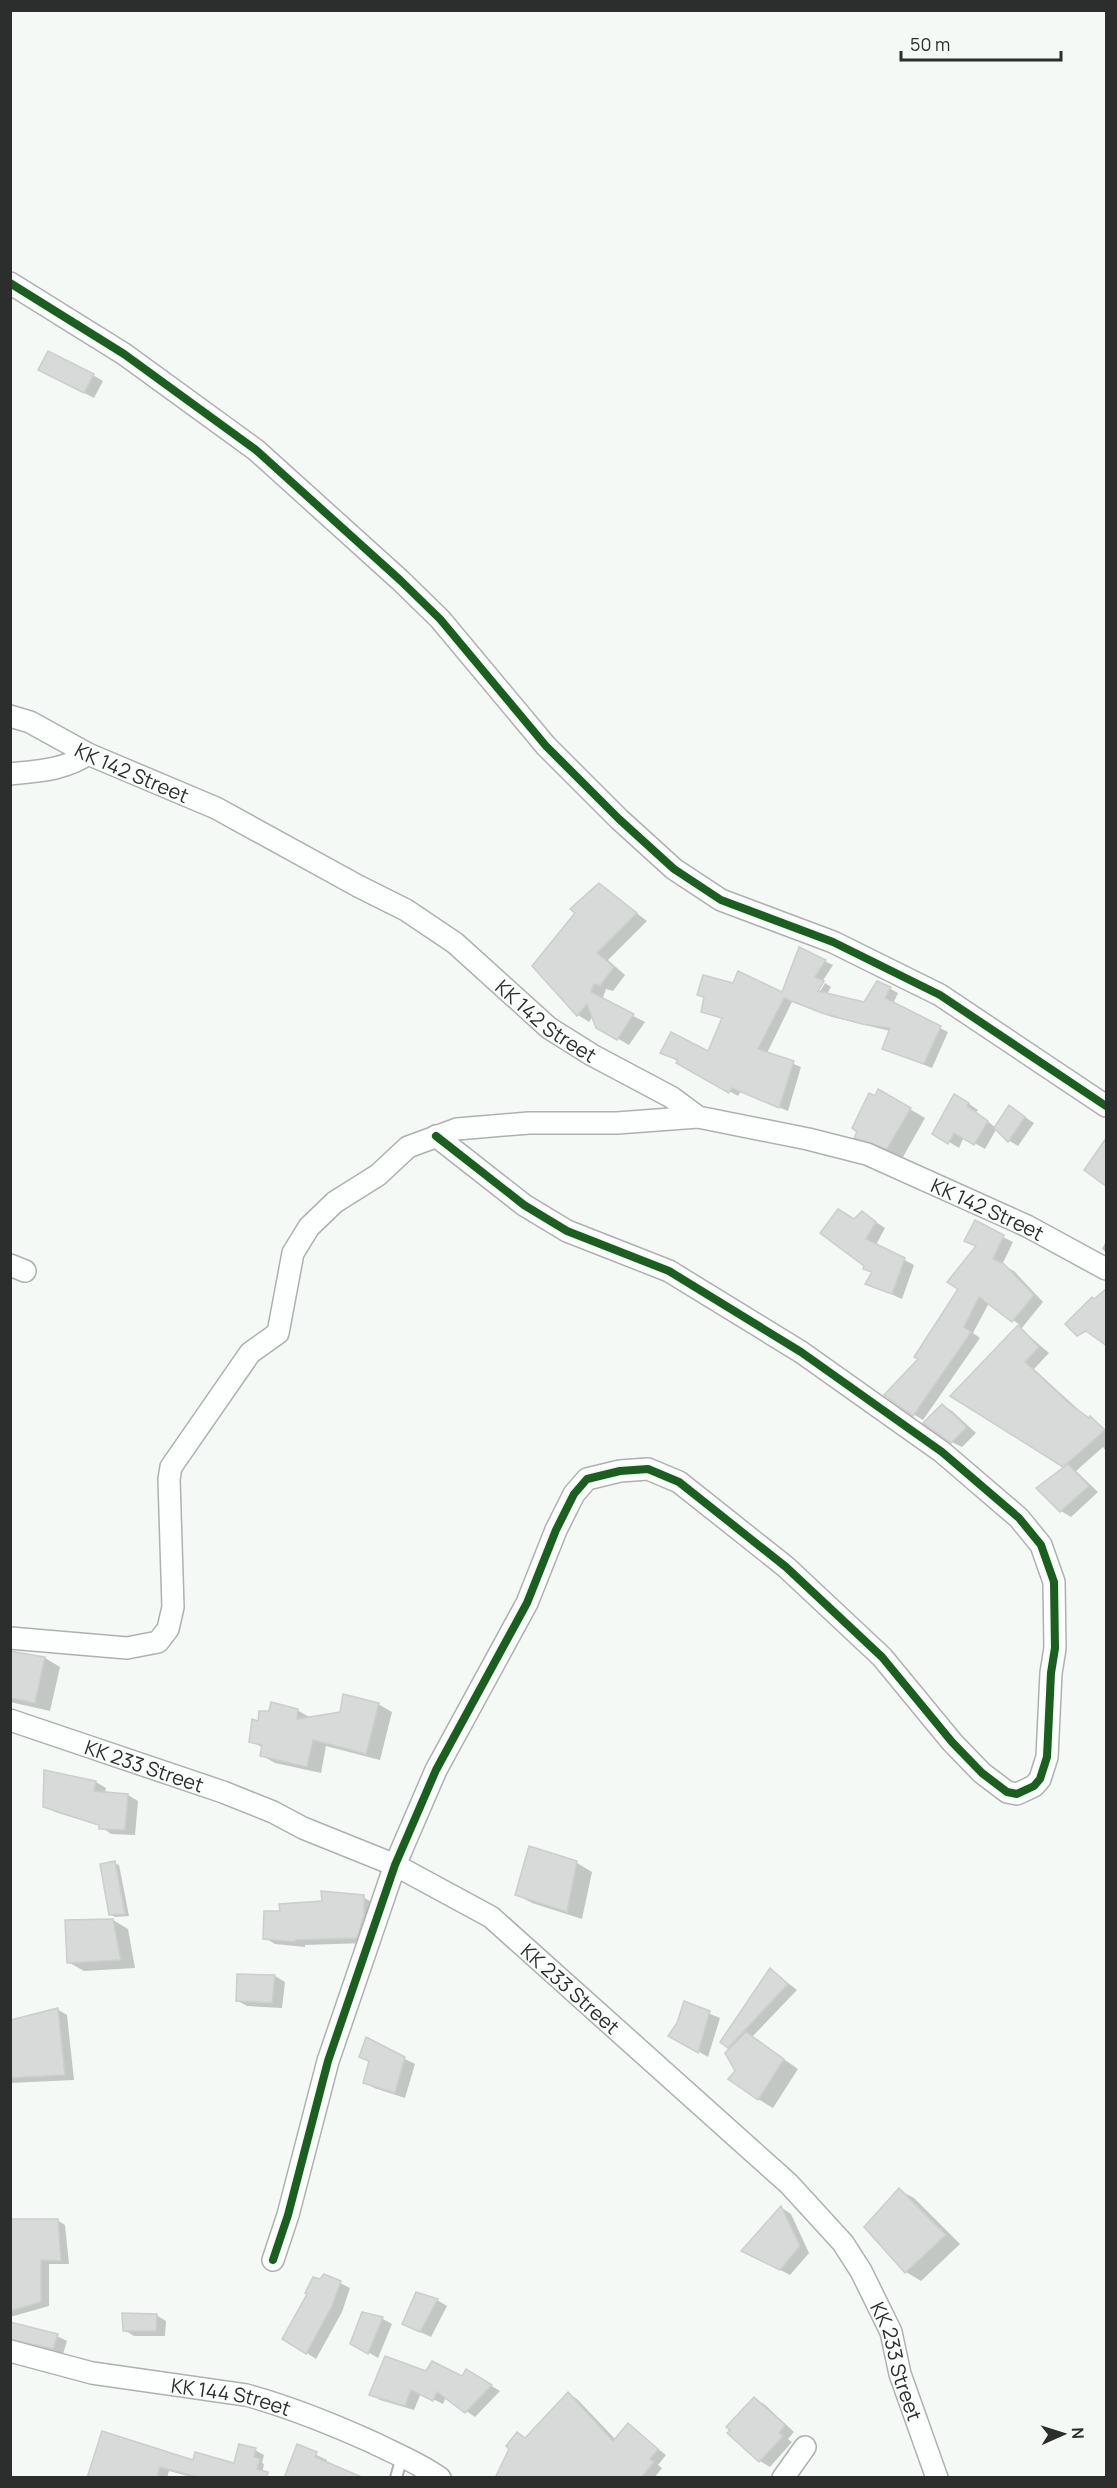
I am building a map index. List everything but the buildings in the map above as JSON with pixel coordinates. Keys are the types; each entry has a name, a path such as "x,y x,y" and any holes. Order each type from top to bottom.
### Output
{"street":[{"path":"10,283 124,354 256,450 400,579 432,611 546,746 674,869 721,900 833,942 940,995 1107,1106"},
{"name":"KK 142 Street","path":"10,716 30,722 88,754 216,808 406,910 455,943 549,1028 592,1055 671,1097 698,1117 808,1139 867,1154 1027,1226 1107,1269"},
{"path":"10,774 61,768 76,763 88,754"},
{"path":"10,1638 127,1648 158,1642 168,1629 173,1607 168,1479 176,1458 250,1353 278,1333 293,1253 309,1227 335,1202 378,1175 408,1147 457,1129 529,1123 616,1123 698,1117"},
{"path":"273,2260 288,2215 328,2061 395,1865 436,1770 527,1603 556,1530 574,1494 587,1479 620,1471 648,1469 679,1482 786,1567 882,1657 952,1743 982,1773 1007,1792 1017,1794 1026,1791 1040,1779 1047,1757 1051,1673 1055,1648 1054,1582 1041,1545 1019,1518 942,1452 801,1352 679,1277 567,1231 524,1205 436,1136"},
{"name":"KK 233 Street","path":"10,1720 223,1792 273,1812 303,1828 395,1865 491,1917 789,2184 843,2243 861,2271 891,2332 900,2374 938,2478"},
{"name":"KK 144 Street","path":"10,2351 92,2373 246,2395 295,2410 402,2456 440,2478"},
{"path":"783,2478 805,2446"}],"lane":[{"path":"396,2478 402,2456"}],"cycle path":[{"path":"10,283 124,354 256,450 440,619 546,746 619,819 674,869 721,900 833,942 940,995 1106,1106"},
{"path":"273,2260 288,2215 328,2061 395,1865 436,1770 527,1603 556,1530 574,1494 587,1479 620,1471 648,1469 679,1482 786,1567 882,1657 952,1742 982,1773 1007,1792 1017,1794 1034,1786 1040,1779 1047,1757 1051,1673 1055,1648 1054,1582 1041,1545 1019,1518 942,1452 801,1352 669,1271 567,1231 524,1205 436,1136"}]}
